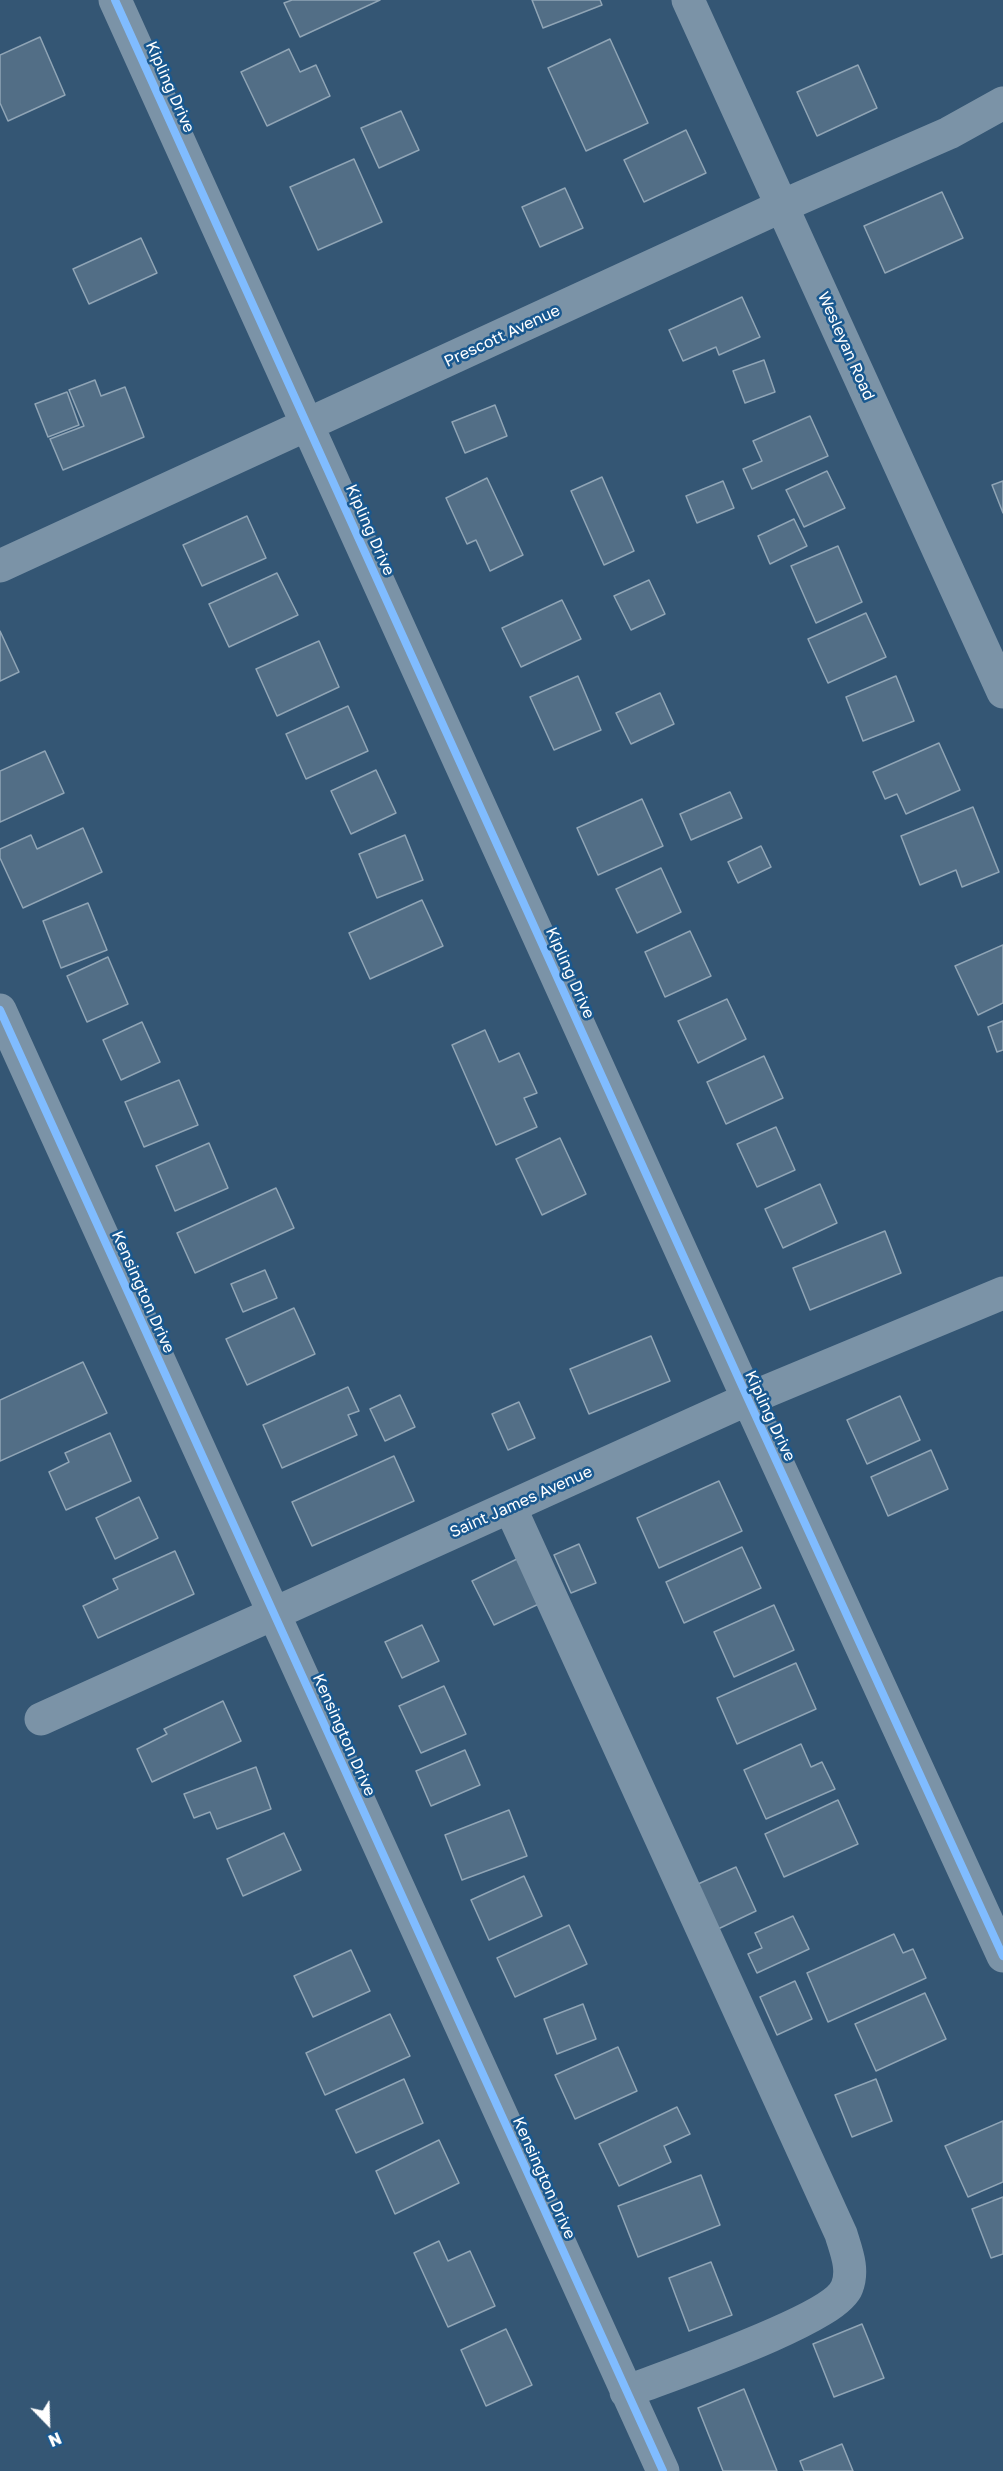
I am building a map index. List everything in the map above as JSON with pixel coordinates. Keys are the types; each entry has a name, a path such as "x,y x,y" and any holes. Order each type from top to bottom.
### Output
{"street":[{"name":"Kipling Drive","path":"115,0 748,1399 1003,1956"},
{"name":"Wesleyan Road","path":"688,0 1003,692"},
{"name":"Prescott Avenue","path":"0,567 782,206 949,133 1003,104"},
{"name":"Kensington Drive","path":"0,1010 663,2471"},
{"name":"Saint James Avenue","path":"41,1719 748,1399 1003,1293"},
{"path":"510,1507 841,2234 850,2265 847,2289 822,2311 779,2332 626,2392"}],"building":[{"path":"292,0 380,0 300,37 284,3"},
{"path":"532,0 600,0 602,5 543,28"},
{"path":"40,37 65,95 8,121 0,103 0,55"},
{"path":"610,39 648,123 586,151 548,68"},
{"path":"289,49 300,72 316,65 330,96 267,126 241,72"},
{"path":"858,65 877,108 817,136 797,92"},
{"path":"401,111 419,150 379,168 361,128"},
{"path":"686,130 706,173 644,202 624,160"},
{"path":"354,159 382,222 318,250 290,187"},
{"path":"565,188 583,228 540,247 522,207"},
{"path":"942,192 963,238 885,273 864,226"},
{"path":"141,238 157,273 89,304 73,269"},
{"path":"742,297 760,337 719,355 716,347 683,361 669,330"},
{"path":"764,360 775,392 745,403 733,371"},
{"path":"95,380 101,396 125,387 144,437 63,470 50,439 84,426 69,390"},
{"path":"67,392 79,425 48,437 35,404"},
{"path":"495,405 507,436 465,453 452,422"},
{"path":"810,416 828,456 752,489 743,469 762,461 753,441"},
{"path":"827,471 845,508 804,527 786,490"},
{"path":"602,477 634,551 604,565 571,491"},
{"path":"487,478 523,555 490,571 476,540 467,544 446,498"},
{"path":"723,481 734,508 697,523 686,496"},
{"path":"1003,481 1003,513 992,485"},
{"path":"247,516 266,558 202,586 183,545"},
{"path":"794,519 807,546 770,564 758,536"},
{"path":"838,546 862,602 816,623 791,566"},
{"path":"277,573 298,615 229,647 209,604"},
{"path":"649,580 665,614 631,630 614,596"},
{"path":"562,600 581,639 521,667 502,628"},
{"path":"866,613 886,657 828,683 808,639"},
{"path":"0,631 19,672 0,681"},
{"path":"319,641 339,687 277,716 256,669"},
{"path":"578,676 601,730 554,750 530,697"},
{"path":"896,676 914,721 863,741 846,697"},
{"path":"660,693 674,724 631,744 616,713"},
{"path":"348,706 368,751 306,779 286,734"},
{"path":"939,743 960,790 906,814 897,794 885,799 873,772"},
{"path":"45,751 64,793 0,822 0,771"},
{"path":"376,770 396,813 351,834 331,791"},
{"path":"730,792 742,818 691,840 680,814"},
{"path":"642,799 663,846 598,875 577,828"},
{"path":"973,807 999,872 962,887 956,870 920,885 901,836"},
{"path":"83,828 102,872 23,908 0,858 0,849 31,835 37,849"},
{"path":"405,835 423,880 377,898 359,854"},
{"path":"761,846 771,867 738,883 728,862"},
{"path":"661,868 681,912 637,933 616,889"},
{"path":"422,900 443,946 370,979 349,933"},
{"path":"88,903 107,950 61,968 43,921"},
{"path":"690,931 711,976 665,997 645,952"},
{"path":"1003,945 1003,1003 978,1015 955,966"},
{"path":"108,957 128,1004 87,1022 67,976"},
{"path":"727,999 746,1039 698,1063 678,1021"},
{"path":"1003,1021 1003,1050 997,1052 988,1027"},
{"path":"142,1022 160,1062 121,1080 103,1040"},
{"path":"485,1030 499,1062 519,1053 537,1093 524,1098 537,1127 496,1145 452,1045"},
{"path":"764,1056 783,1098 726,1124 707,1082"},
{"path":"179,1080 198,1125 144,1147 125,1102"},
{"path":"776,1127 795,1170 757,1187 737,1144"},
{"path":"560,1138 586,1194 542,1215 516,1159"},
{"path":"209,1143 228,1188 175,1211 156,1166"},
{"path":"820,1184 837,1223 783,1248 765,1209"},
{"path":"276,1188 294,1228 195,1273 177,1233"},
{"path":"885,1231 901,1273 810,1310 793,1268"},
{"path":"265,1270 277,1298 243,1312 231,1284"},
{"path":"294,1308 315,1354 247,1385 226,1339"},
{"path":"651,1336 670,1381 589,1414 570,1369"},
{"path":"83,1362 107,1413 0,1461 0,1400"},
{"path":"348,1387 359,1411 348,1415 357,1435 282,1468 263,1425"},
{"path":"400,1395 415,1427 385,1441 370,1409"},
{"path":"900,1396 920,1440 867,1464 847,1420"},
{"path":"519,1402 535,1438 508,1450 492,1414"},
{"path":"110,1433 131,1481 66,1510 49,1472 69,1462 65,1453"},
{"path":"931,1450 948,1489 888,1516 871,1477"},
{"path":"394,1456 414,1501 312,1546 292,1502"},
{"path":"719,1481 742,1531 659,1568 637,1518"},
{"path":"139,1497 158,1538 115,1559 96,1518"},
{"path":"579,1544 596,1583 571,1593 554,1555"},
{"path":"742,1547 761,1588 684,1623 666,1582"},
{"path":"175,1551 194,1594 98,1638 83,1606 118,1589 113,1579"},
{"path":"521,1557 543,1602 494,1625 472,1581"},
{"path":"774,1605 794,1650 734,1677 714,1632"},
{"path":"422,1625 439,1661 402,1678 385,1642"},
{"path":"796,1663 816,1709 737,1744 717,1698"},
{"path":"444,1686 466,1734 421,1753 399,1706"},
{"path":"223,1701 241,1741 152,1782 137,1749 167,1734 164,1729"},
{"path":"801,1744 811,1767 822,1762 835,1789 766,1819 744,1770"},
{"path":"465,1750 480,1785 431,1806 416,1771"},
{"path":"256,1767 271,1809 217,1829 210,1812 194,1818 184,1794"},
{"path":"838,1800 858,1844 784,1877 765,1834"},
{"path":"509,1810 527,1856 462,1880 445,1835"},
{"path":"284,1833 301,1870 243,1896 227,1859"},
{"path":"736,1867 756,1911 718,1929 698,1884"},
{"path":"524,1876 542,1916 489,1940 471,1900"},
{"path":"793,1916 809,1949 757,1973 748,1954 762,1948 755,1933"},
{"path":"569,1925 587,1964 515,1997 497,1958"},
{"path":"894,1934 903,1953 913,1949 926,1978 828,2022 807,1973"},
{"path":"351,1950 370,1991 313,2017 294,1976"},
{"path":"795,1981 812,2019 777,2035 760,1997"},
{"path":"925,1993 946,2039 876,2071 855,2024"},
{"path":"583,2004 596,2039 557,2054 544,2019"},
{"path":"390,2014 410,2056 325,2095 306,2053"},
{"path":"618,2047 637,2091 575,2119 555,2075"},
{"path":"404,2079 423,2123 356,2153 336,2110"},
{"path":"876,2079 892,2121 852,2137 835,2095"},
{"path":"677,2107 690,2134 664,2146 671,2162 619,2186 599,2144"},
{"path":"1003,2121 1003,2182 968,2197 945,2146"},
{"path":"439,2140 459,2183 395,2214 376,2171"},
{"path":"701,2175 720,2225 638,2257 618,2206"},
{"path":"1003,2197 1003,2254 991,2258 972,2209"},
{"path":"439,2241 448,2261 470,2251 495,2306 448,2327 414,2253"},
{"path":"711,2262 732,2315 689,2331 669,2278"},
{"path":"862,2324 884,2378 834,2397 813,2344"},
{"path":"506,2329 532,2385 486,2406 461,2350"},
{"path":"744,2389 777,2471 723,2471 698,2408"},
{"path":"842,2444 853,2471 804,2471 800,2461"}],"cycle path":[{"path":"115,0 748,1399 1003,1956"},
{"path":"0,1010 663,2471"}]}
